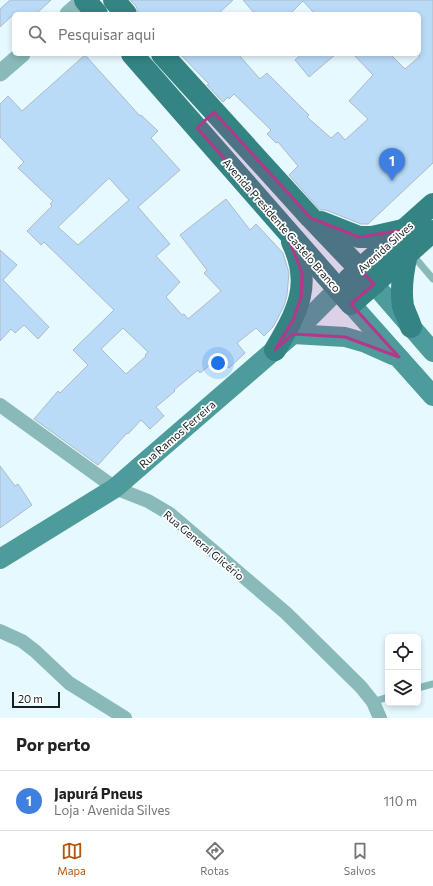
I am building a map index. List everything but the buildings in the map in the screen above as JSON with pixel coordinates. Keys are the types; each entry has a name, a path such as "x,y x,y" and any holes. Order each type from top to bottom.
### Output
{"main road":[{"path":"85,0 95,12"},
{"path":"114,0 124,12"},
{"name":"Avenida Presidente Castelo Branco","path":"134,56 344,297 433,396"},
{"path":"164,56 311,218 367,276 433,352"},
{"path":"197,128 214,112"},
{"name":"Avenida Silves","path":"344,297 367,276 404,230 433,204"},
{"path":"311,218 359,237 372,237 404,230"},
{"path":"275,350 293,320 301,296 302,287 302,273 296,251 284,227"},
{"name":"Avenida Silves","path":"367,276 408,253 433,231"},
{"path":"408,253 403,271 402,289 403,307 411,326"},
{"name":"Rua Ramos Ferreira","path":"0,559 115,488 293,334 344,297"},
{"path":"293,334 345,337 366,343 399,357"}],"street":[{"path":"70,12 85,0"},
{"path":"0,73 20,56"},
{"name":"Rua General Glicério","path":"0,405 115,488 148,501 170,514 286,613 361,687 373,702 380,718"},
{"path":"0,631 22,641 35,651 69,683 125,718"}],"lane":[{"path":"408,253 433,279"},
{"path":"421,687 433,684"},
{"path":"373,702 385,698"}],"highlighted area":[{"path":"214,112 311,218 359,237 404,230 360,269 374,284 351,304 399,357 345,337 293,334 275,350 293,320 301,297 302,273 284,227 197,128"}],"place":[{"name":"Japurá Pneus","path":"392,181"}]}
